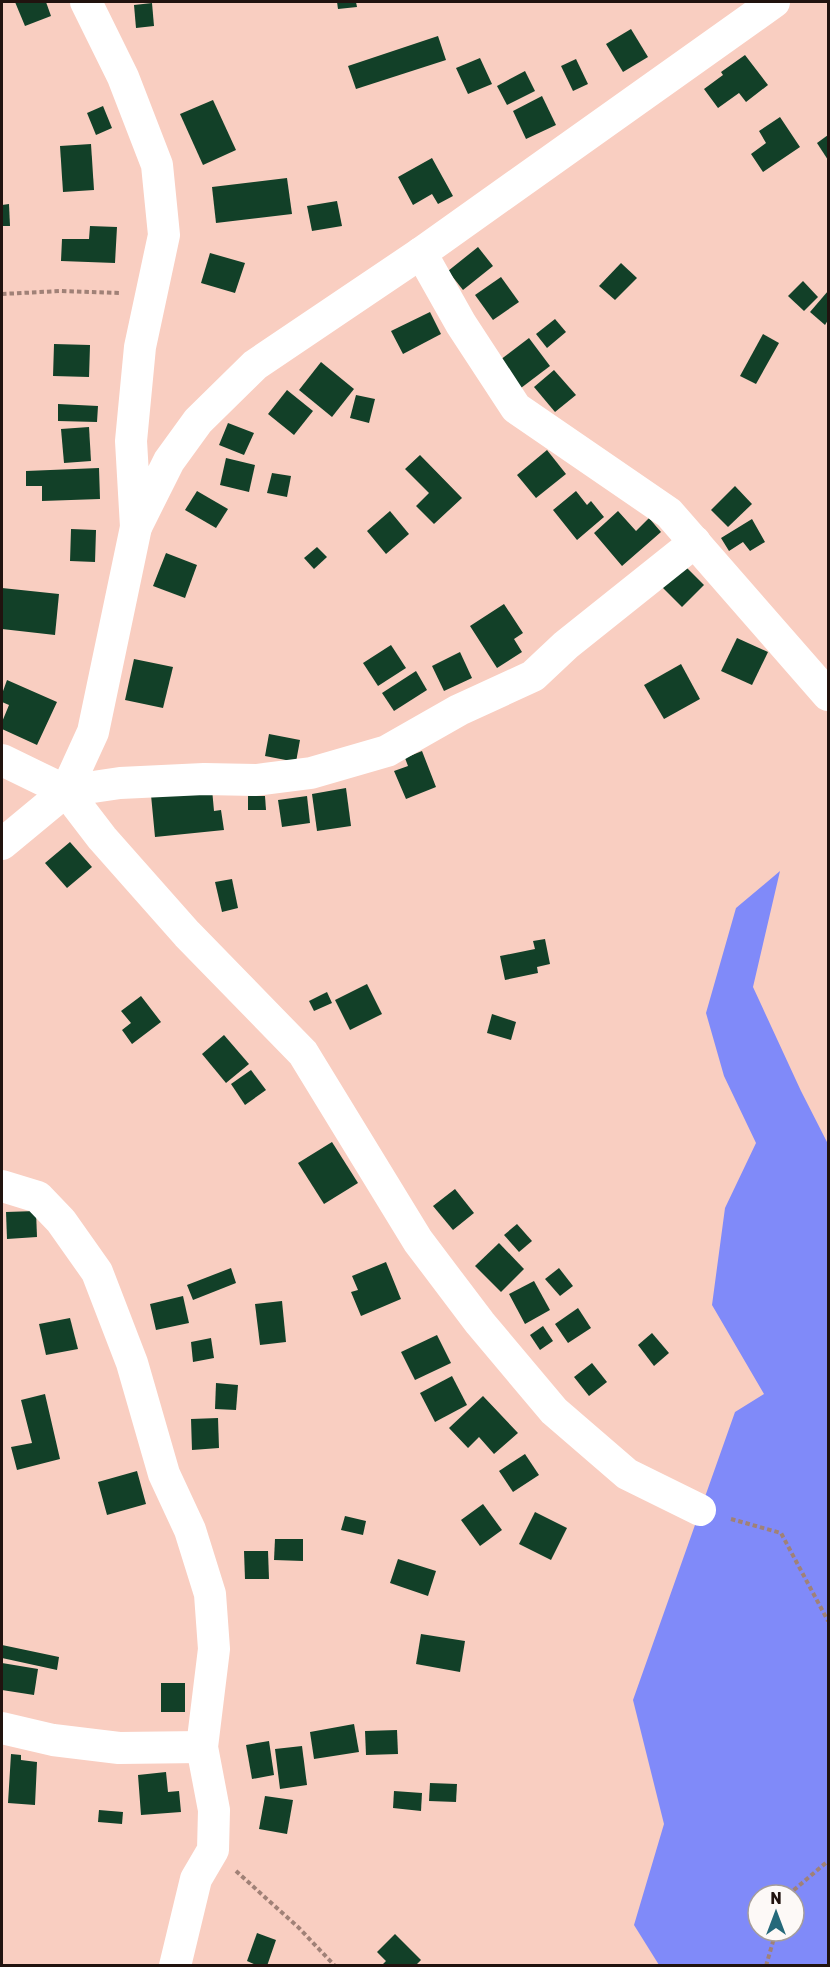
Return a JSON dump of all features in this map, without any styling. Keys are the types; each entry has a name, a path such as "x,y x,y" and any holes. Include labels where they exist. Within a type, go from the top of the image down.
{"street":[{"path":"86,2 123,77 157,165 164,235 140,347 131,441 136,527"},
{"path":"2,844 66,790 93,732 136,527 169,461 198,421 255,365 422,253 774,2"},
{"path":"422,253 461,324 516,408 669,513 828,695"},
{"path":"66,790 120,783 204,779 256,780 311,773 387,751 459,710 533,676 566,645 695,542"},
{"path":"2,760 66,790 102,838 187,934 303,1053 418,1241 480,1323 554,1411 627,1474 700,1510"},
{"path":"2,1186 38,1197 61,1221 97,1272 132,1364 164,1474 190,1530 210,1594 214,1649 202,1747 214,1810 213,1850 196,1879 175,1965"},
{"path":"2,1728 53,1740 119,1748 202,1747"}],"path":[{"path":"2,294 61,291 150,294"},
{"path":"700,1510 781,1533 828,1621"},
{"path":"213,1850 299,1928 335,1965"},
{"path":"802,1883 828,1861"},
{"path":"766,1965 772,1943"}],"water":[{"path":"780,871 753,987 828,1144 828,1965 659,1965 634,1925 664,1824 633,1700 735,1412 764,1394 712,1305 725,1208 756,1143 724,1076 706,1013 736,908"}],"building":[{"path":"15,2 46,2 51,16 25,26"},
{"path":"337,2 356,2 357,7 338,9"},
{"path":"152,3 154,26 136,28 134,5"},
{"path":"631,29 648,57 623,72 606,44"},
{"path":"438,36 446,60 356,89 348,66"},
{"path":"745,55 768,85 746,102 739,93 718,108 704,89 723,75 721,72"},
{"path":"480,58 492,84 468,94 456,68"},
{"path":"576,59 588,84 573,91 561,66"},
{"path":"525,71 535,91 507,105 497,86"},
{"path":"542,96 556,125 526,139 513,111"},
{"path":"213,100 236,150 203,165 180,114"},
{"path":"103,106 112,128 96,135 87,113"},
{"path":"780,117 800,147 763,172 751,154 766,143 759,131"},
{"path":"828,135 828,160 817,143"},
{"path":"91,144 94,190 63,192 60,146"},
{"path":"432,158 453,196 438,204 432,194 413,205 398,177"},
{"path":"287,178 292,214 216,223 212,187"},
{"path":"337,201 342,226 312,231 307,206"},
{"path":"9,204 10,226 2,226 2,205"},
{"path":"90,226 117,227 115,263 61,261 62,239 89,239"},
{"path":"478,247 493,266 463,290 448,271"},
{"path":"210,253 245,263 235,293 201,283"},
{"path":"621,263 637,278 615,300 599,286"},
{"path":"501,277 519,302 493,320 475,295"},
{"path":"803,281 818,297 804,311 788,296"},
{"path":"828,291 828,320 825,325 810,312"},
{"path":"430,312 441,334 403,354 391,331"},
{"path":"555,319 566,332 547,348 536,334"},
{"path":"763,334 779,343 756,384 740,376"},
{"path":"529,338 550,366 517,391 496,363"},
{"path":"54,344 90,345 89,377 53,376"},
{"path":"321,362 354,389 332,417 299,390"},
{"path":"554,370 576,395 555,412 534,387"},
{"path":"287,390 313,411 294,435 268,414"},
{"path":"356,395 375,399 369,423 350,418"},
{"path":"58,404 98,406 97,422 58,421"},
{"path":"228,423 254,433 244,455 219,445"},
{"path":"89,427 91,461 64,463 61,429"},
{"path":"547,450 566,474 536,498 517,475"},
{"path":"420,455 462,498 434,524 416,506 429,493 405,469"},
{"path":"226,458 255,465 249,492 220,485"},
{"path":"99,468 100,499 42,501 42,486 26,486 26,471"},
{"path":"272,473 291,476 287,497 267,493"},
{"path":"735,486 752,504 728,527 711,510"},
{"path":"197,491 228,509 216,528 185,510"},
{"path":"576,491 587,505 591,501 604,517 577,540 553,510"},
{"path":"390,511 409,534 386,554 367,531"},
{"path":"618,511 636,531 649,518 661,532 622,566 594,533"},
{"path":"752,519 765,542 750,551 743,542 729,551 721,538"},
{"path":"71,529 96,530 95,562 70,561"},
{"path":"317,547 327,557 314,569 304,558"},
{"path":"166,553 197,565 185,598 153,586"},
{"path":"681,562 704,585 682,607 659,584"},
{"path":"2,588 59,594 55,635 2,629"},
{"path":"504,604 523,633 514,639 522,652 497,668 470,626"},
{"path":"737,638 768,652 752,685 721,671"},
{"path":"391,645 406,668 378,686 363,663"},
{"path":"460,652 472,678 444,691 432,666"},
{"path":"134,659 173,667 163,708 125,700"},
{"path":"681,664 700,699 664,719 644,685"},
{"path":"416,671 427,690 394,711 382,693"},
{"path":"7,680 57,702 37,745 2,729 2,722 9,705 2,702"},
{"path":"269,734 300,740 296,762 265,756"},
{"path":"422,751 436,787 406,799 394,771 408,766 405,758"},
{"path":"346,788 351,826 317,831 312,794"},
{"path":"212,789 214,811 221,810 224,830 155,837 151,795"},
{"path":"248,796 265,796 266,810 248,810"},
{"path":"307,796 310,823 282,827 278,800"},
{"path":"70,842 92,867 67,888 45,863"},
{"path":"232,879 238,908 222,912 215,882"},
{"path":"545,939 550,964 537,967 538,973 505,980 500,956 535,949 533,941"},
{"path":"367,984 382,1014 350,1030 335,1000"},
{"path":"327,992 332,1003 314,1011 309,1001"},
{"path":"141,996 161,1022 132,1044 122,1030 131,1023 121,1011"},
{"path":"492,1014 516,1022 511,1040 487,1033"},
{"path":"224,1035 249,1064 226,1083 202,1054"},
{"path":"251,1070 266,1090 245,1105 231,1084"},
{"path":"332,1142 358,1183 324,1204 298,1163"},
{"path":"455,1189 474,1213 453,1230 433,1206"},
{"path":"36,1211 37,1237 7,1239 6,1212"},
{"path":"517,1224 532,1241 519,1252 504,1235"},
{"path":"499,1243 524,1269 501,1292 475,1266"},
{"path":"386,1262 401,1299 361,1316 351,1292 358,1290 352,1276"},
{"path":"231,1268 236,1283 193,1300 187,1285"},
{"path":"559,1268 573,1286 560,1296 545,1279"},
{"path":"534,1281 550,1310 525,1324 509,1294"},
{"path":"183,1296 189,1323 156,1330 150,1304"},
{"path":"282,1301 286,1342 260,1345 255,1304"},
{"path":"578,1308 591,1328 568,1343 555,1324"},
{"path":"70,1318 78,1349 46,1355 39,1324"},
{"path":"543,1326 553,1341 540,1350 530,1335"},
{"path":"652,1333 669,1353 654,1366 638,1345"},
{"path":"437,1335 451,1363 415,1380 401,1352"},
{"path":"211,1338 214,1358 193,1362 191,1342"},
{"path":"592,1363 607,1382 589,1396 574,1377"},
{"path":"452,1376 467,1405 435,1422 420,1393"},
{"path":"216,1383 238,1385 236,1410 215,1409"},
{"path":"45,1394 60,1459 17,1470 11,1447 32,1443 21,1400"},
{"path":"483,1396 518,1433 494,1454 479,1437 468,1448 449,1428"},
{"path":"218,1418 219,1448 192,1450 191,1419"},
{"path":"525,1454 539,1475 513,1492 499,1471"},
{"path":"137,1471 146,1504 107,1515 98,1482"},
{"path":"483,1504 502,1530 480,1546 461,1520"},
{"path":"535,1512 567,1528 551,1560 519,1544"},
{"path":"345,1516 366,1521 363,1535 341,1530"},
{"path":"275,1539 303,1539 303,1561 274,1560"},
{"path":"244,1551 268,1551 269,1579 245,1579"},
{"path":"398,1559 436,1571 428,1596 390,1583"},
{"path":"421,1634 465,1641 460,1672 416,1664"},
{"path":"2,1645 59,1657 57,1670 2,1658"},
{"path":"2,1663 38,1669 34,1695 2,1690"},
{"path":"161,1683 185,1683 185,1712 161,1712"},
{"path":"354,1724 359,1752 314,1759 310,1732"},
{"path":"397,1730 398,1754 366,1755 365,1731"},
{"path":"269,1741 274,1775 252,1779 246,1745"},
{"path":"302,1746 307,1785 280,1789 275,1749"},
{"path":"11,1754 21,1755 21,1760 37,1762 35,1805 8,1803"},
{"path":"166,1772 168,1792 179,1791 181,1812 141,1815 138,1775"},
{"path":"430,1783 457,1784 456,1802 429,1801"},
{"path":"394,1791 422,1793 421,1811 393,1808"},
{"path":"265,1796 293,1800 287,1834 259,1829"},
{"path":"99,1810 123,1812 122,1824 98,1822"},
{"path":"257,1933 276,1940 267,1966 258,1966 247,1961"},
{"path":"395,1934 421,1960 415,1966 381,1966 386,1961 377,1952"}]}
